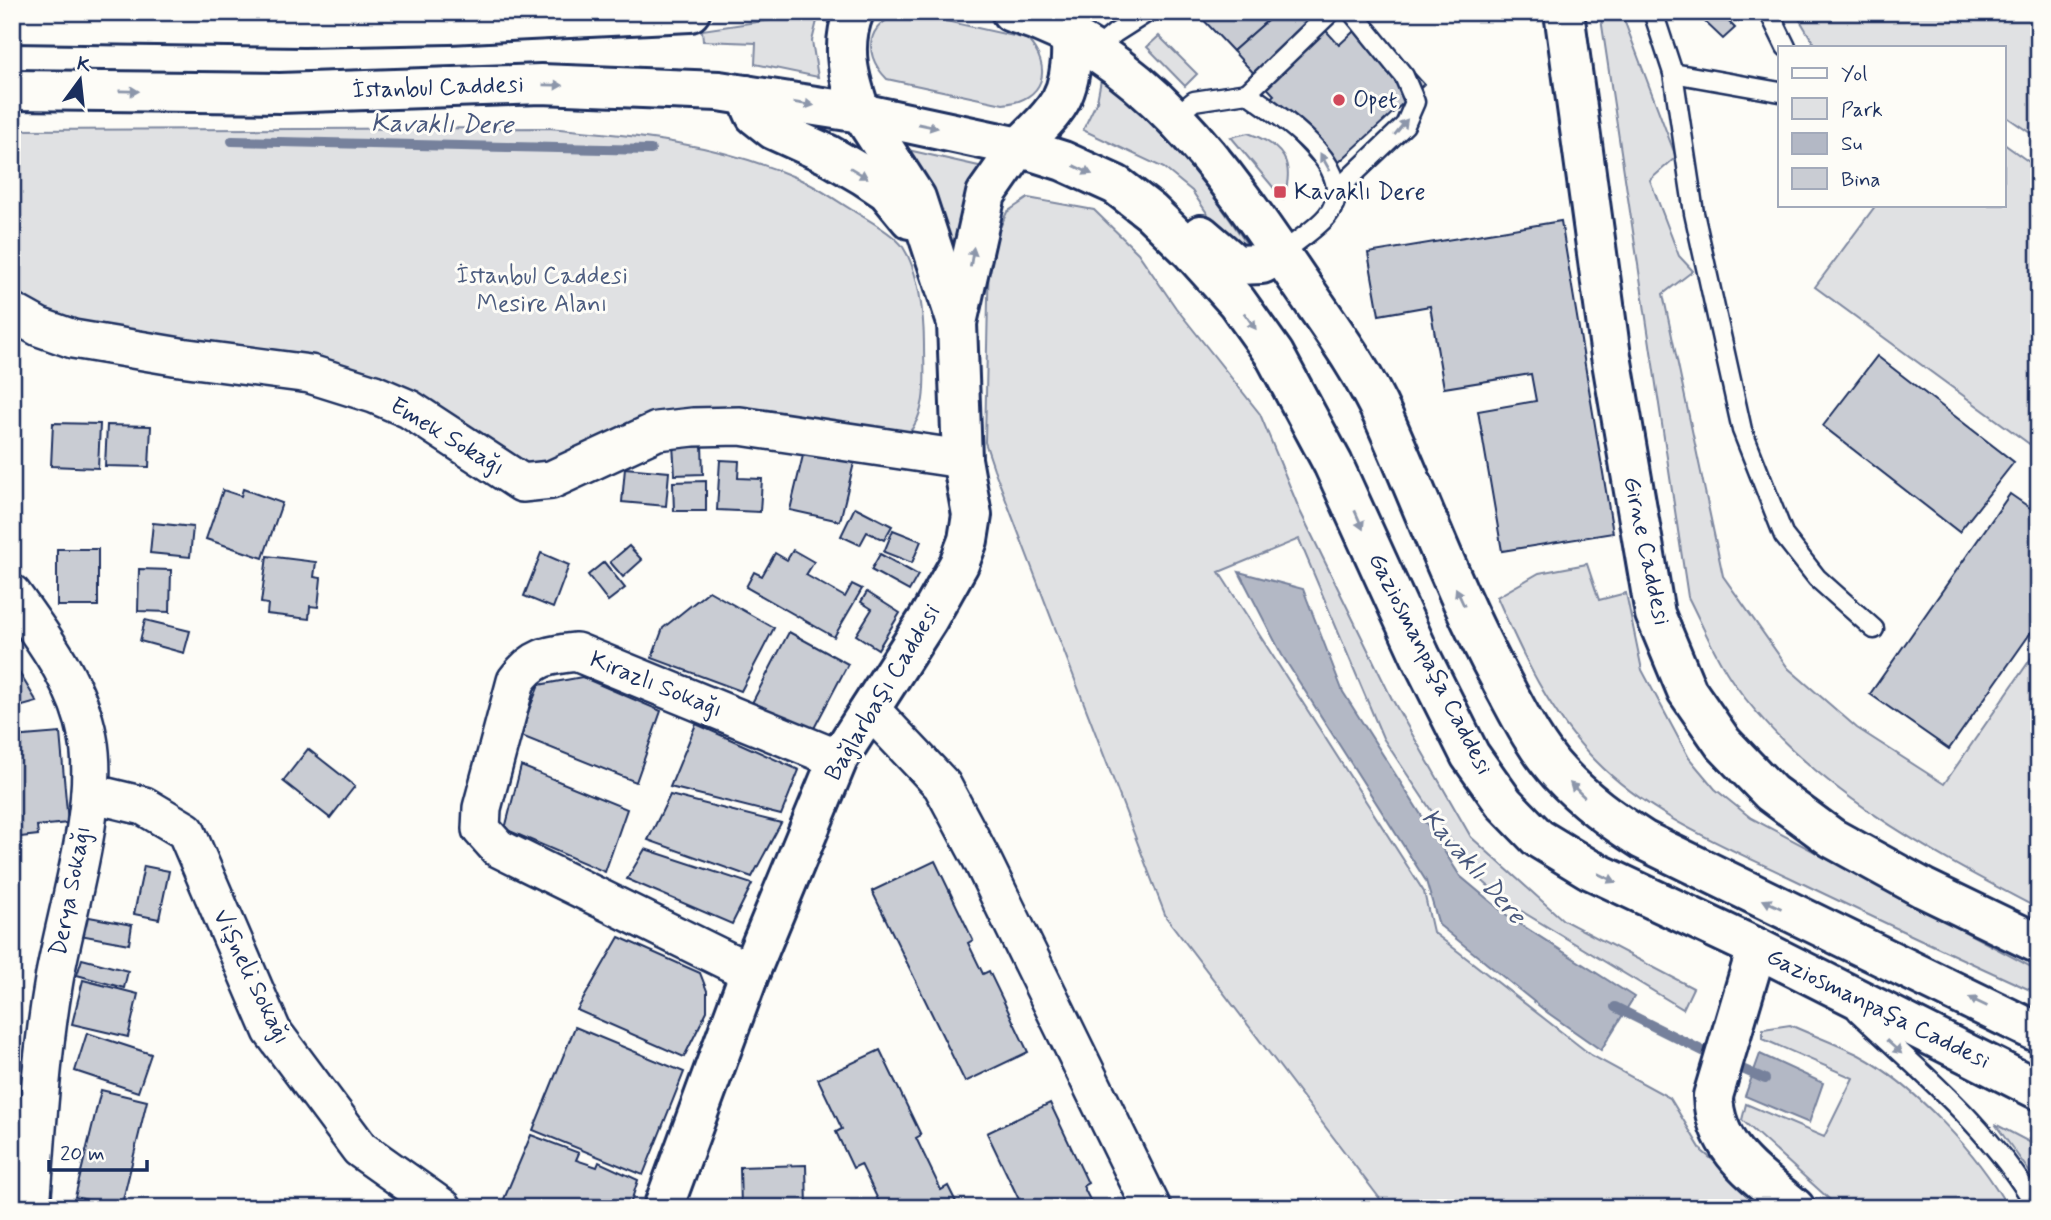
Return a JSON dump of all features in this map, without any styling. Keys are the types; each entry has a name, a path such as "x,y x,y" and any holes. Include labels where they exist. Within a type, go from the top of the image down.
{"main road":[{"path":"12,23 317,27 449,24 690,12"},
{"path":"854,12 846,44 847,65 861,113 916,198 957,323"},
{"name":"Gaziosmanpaşa Caddesi","path":"1011,12 1076,32 1175,116 1280,254 1357,366 1382,415 1492,664 1526,728 1558,772 1595,808 1643,840 2039,1033"},
{"name":"Girne Caddesi","path":"1564,12 1611,356 1652,600 1655,614 1687,691 1723,743 1771,793 1832,838 1923,888 2039,944"},
{"path":"957,323 986,194 1019,147 1056,109 1067,84 1076,32"},
{"name":"İstanbul Caddesi","path":"12,90 280,93 541,84 643,86 746,95 861,113 1019,147"},
{"path":"746,95 755,115 774,130 827,154 887,191 930,244"},
{"name":"Gaziosmanpaşa Caddesi","path":"1019,147 1063,161 1116,185 1151,212 1237,302 1274,354 1328,453 1420,655 1465,743 1504,803 1538,838 1751,965 1826,984 2039,1090"},
{"path":"1151,212 1179,222 1205,237 1237,265 1262,264 1280,254"},
{"name":"Bağlarbaşı Caddesi","path":"663,1208 750,972 838,759 928,619 959,564 968,540 972,515 962,459 957,323"},
{"path":"1751,965 1713,1096 1714,1118 1728,1148 1795,1208"}],"street":[{"name":"Emek Sokağı","path":"12,312 40,327 73,339 180,358 310,374 374,394 409,409 523,483 551,480 657,431 693,427 740,426 962,459"},
{"name":"Derya Sokağı","path":"12,594 73,684 89,740 90,793 54,980 45,1047 31,1208"},
{"name":"Kirazlı Sokağı","path":"750,972 498,848 481,830 482,808 516,681 528,665 543,655 576,652 838,759"},
{"path":"870,709 942,785 981,858 1152,1208"},
{"name":"Vişneli Sokağı","path":"90,793 144,806 186,831 272,1031 360,1149 443,1208"}],"lane":[{"path":"1076,32 1115,33 1148,12"},
{"path":"1175,116 1194,101 1247,93 1331,12"},
{"path":"1280,254 1328,215 1335,192 1405,125 1415,102 1404,76 1353,12"},
{"path":"1653,12 1672,73 1694,213 1742,430 1784,536 1817,578 1874,629"},
{"path":"1769,12 1786,46"},
{"path":"1672,73 1778,92"},
{"path":"1247,93 1315,146 1329,166 1335,192"},
{"path":"1826,984 1937,1085 1982,1130 2037,1208"}],"green space":[{"path":"1600,12 1621,12 1676,157 1650,180 1679,256 1693,271 1663,294 1723,576 1788,668 1857,728 1944,784 2039,647 2039,909 1913,839 1833,785 1796,754 1763,720 1733,682 1709,640 1688,597"},
{"path":"1795,12 2039,12 2039,139 2006,116 2006,46 1815,46"},
{"path":"819,13 812,41 818,77 755,64 756,43 703,41 702,30"},
{"path":"910,13 1027,39 1040,61 1042,72 1036,90 1017,102 1003,104 887,79 873,57 873,37 877,28 885,21"},
{"path":"1159,36 1197,74 1185,86 1147,47"},
{"path":"1101,80 1144,116 1182,156 1248,246 1232,250 1192,191 1164,168 1083,130 1097,101"},
{"name":"İstanbul Caddesi Mesire Alanı","path":"548,128 675,142 737,156 804,181 894,237 903,247 913,269 920,294 923,321 924,393 919,416 907,435 749,409 659,411 553,467 526,467 395,384 72,331 12,296 12,130"},
{"path":"1248,133 1270,143 1283,157 1288,175 1283,199 1231,137"},
{"path":"2006,145 2039,169 2039,451 1815,287 1875,206 2006,206"},
{"path":"908,150 983,167 962,210 956,259 928,185"},
{"path":"1028,198 1094,210 1138,253 1176,308 1260,414 1300,511 1392,699 1471,837 1563,920 1693,988 1683,1009 1508,903 1472,872 1383,738 1299,539 1219,572 1424,892 1433,932 1591,1055 1670,1098 1702,1151 1747,1189 1760,1208 1387,1208 1166,917 985,442 989,252 1007,212"},
{"path":"1587,564 1599,600 1626,593 1642,670 1689,758 1715,789 1751,818 2039,971 2039,994 1686,827 1638,797 1595,760 1551,703 1527,662 1497,597 1539,573"},
{"path":"1790,1025 1859,1055 1901,1084 1943,1122 1962,1144 1980,1165 2008,1208 1839,1208 1742,1120 1746,1104 1824,1137 1853,1078 1763,1039 1763,1029"},
{"path":"1995,1124 2039,1147 2039,1185"}],"water":[{"path":"1239,572 1303,589 1343,692 1460,876 1509,917 1634,997 1601,1050 1548,1013 1439,925 1426,881 1282,655"},
{"path":"1760,1054 1823,1083 1809,1123 1745,1096"}],"building":[{"path":"1196,12 1277,12 1233,51"},
{"path":"1277,12 1309,12 1339,45 1366,20 1424,84 1325,175 1261,106 1274,95 1233,51"},
{"path":"1710,12 1719,12 1735,28 1723,39 1703,20"},
{"path":"1561,221 1613,533 1502,551 1478,411 1536,401 1531,374 1444,388 1430,306 1379,315 1368,253"},
{"path":"1877,356 2014,462 1959,532 1823,426"},
{"path":"53,423 100,424 98,468 51,466"},
{"path":"107,425 151,426 149,467 105,466"},
{"path":"702,444 703,474 675,475 673,445"},
{"path":"804,451 854,463 840,521 790,510"},
{"path":"720,460 739,461 738,478 762,479 760,512 717,510"},
{"path":"625,468 669,472 666,506 622,502"},
{"path":"706,481 706,511 674,511 673,482"},
{"path":"243,489 282,503 263,558 206,539 223,490 241,496"},
{"path":"2010,494 2039,514 2039,621 1949,749 1870,694"},
{"path":"855,507 892,526 884,540 867,532 860,545 841,536"},
{"path":"153,523 193,527 190,557 150,553"},
{"path":"893,530 921,541 912,563 884,552"},
{"path":"629,546 642,560 623,577 610,562"},
{"path":"57,549 98,549 98,606 57,606"},
{"path":"793,550 814,562 806,575 845,597 852,584 862,589 834,637 746,587 754,572 762,576 775,553 787,560"},
{"path":"541,553 569,565 553,608 524,596"},
{"path":"880,554 918,575 909,591 871,570"},
{"path":"267,556 316,562 314,577 321,578 318,607 310,606 309,619 267,614 268,604 261,603"},
{"path":"604,562 625,588 608,601 588,575"},
{"path":"139,569 171,570 170,612 138,611"},
{"path":"709,591 774,628 741,691 652,658 663,628"},
{"path":"867,592 900,613 878,649 856,635 872,609 861,602"},
{"path":"145,620 190,631 184,653 140,641"},
{"path":"789,632 848,664 811,734 752,703"},
{"path":"12,661 37,702 12,709"},
{"path":"582,677 661,711 636,782 519,735 539,685"},
{"path":"696,724 799,770 781,815 670,787"},
{"path":"60,733 68,823 37,826 38,835 12,838 12,737"},
{"path":"308,749 355,786 330,818 283,781"},
{"path":"521,766 627,809 605,872 505,829"},
{"path":"670,795 781,823 752,877 648,840"},
{"path":"645,849 752,884 732,924 627,879"},
{"path":"935,861 973,940 968,943 983,974 989,971 1028,1052 965,1082 872,891"},
{"path":"144,866 169,871 159,919 134,914"},
{"path":"84,916 132,925 129,944 80,935"},
{"path":"619,937 700,973 707,991 707,1011 684,1057 577,1010"},
{"path":"82,959 128,971 124,988 77,975"},
{"path":"83,980 138,994 128,1037 72,1024"},
{"path":"575,1027 684,1072 643,1175 533,1130"},
{"path":"87,1033 151,1054 138,1092 75,1071"},
{"path":"880,1050 921,1135 916,1138 941,1190 948,1186 959,1208 882,1208 861,1164 853,1168 836,1132 842,1129 818,1079"},
{"path":"101,1090 147,1101 121,1208 75,1197"},
{"path":"1050,1103 1088,1183 1083,1186 1094,1208 1023,1208 987,1133"},
{"path":"531,1135 579,1153 576,1160 597,1167 599,1162 638,1180 629,1208 516,1208 504,1199"},
{"path":"806,1165 807,1208 741,1208 740,1167"}],"waterway":[{"name":"Kavaklı Dere","path":"232,141 651,150"},
{"name":"Kavaklı Dere","path":"1615,1007 1717,1058"},
{"name":"Kavaklı Dere","path":"1731,1064 1765,1079"}],"place":[{"name":"Opet","path":"1339,100"},
{"name":"Kavaklı Dere","path":"1280,192"}]}
